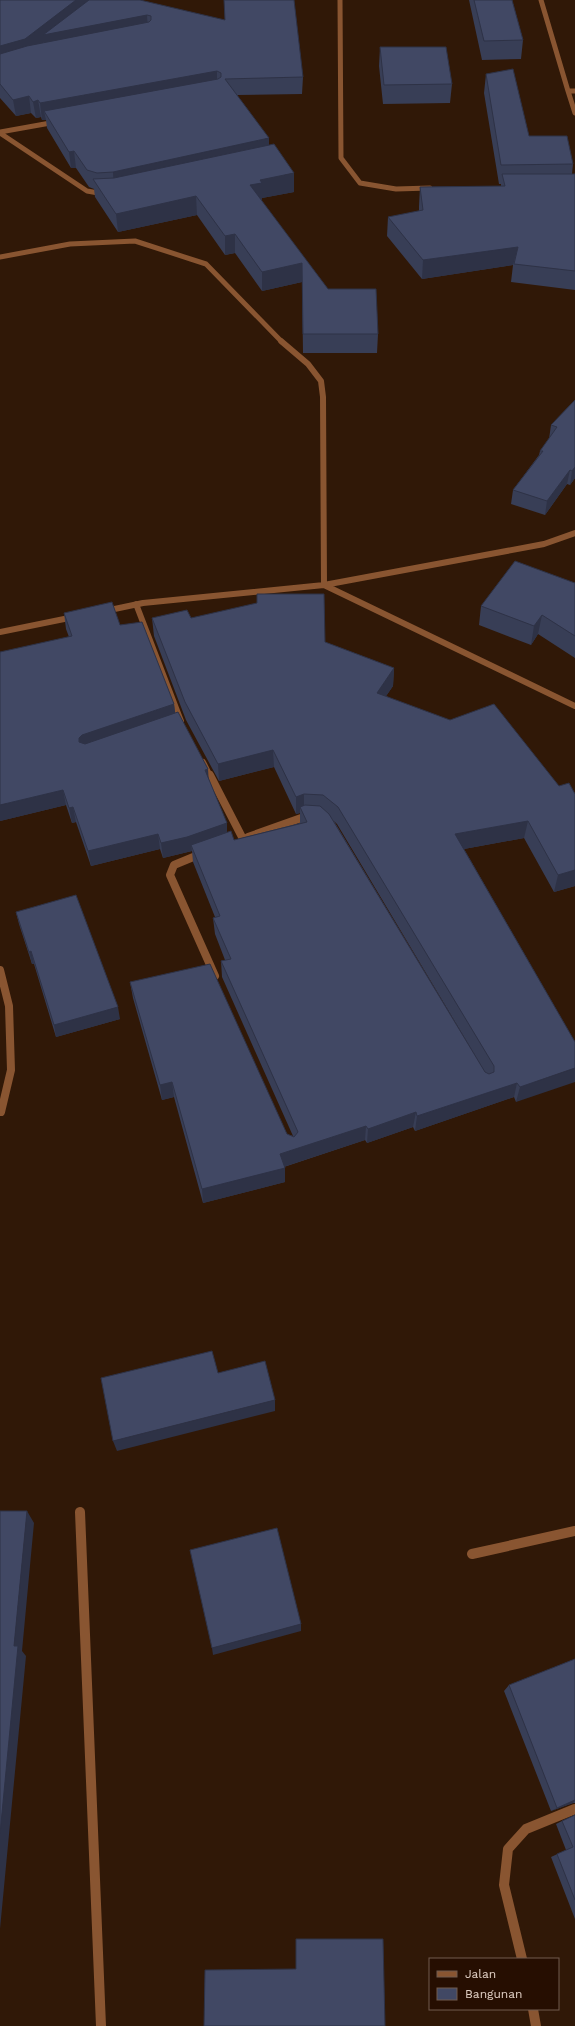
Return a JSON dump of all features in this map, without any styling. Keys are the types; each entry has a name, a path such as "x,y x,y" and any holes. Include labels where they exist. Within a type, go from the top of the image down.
{"street":[{"path":"340,0 342,158 360,183 396,189 435,188"},
{"path":"541,0 575,113"},
{"path":"568,92 575,91"},
{"path":"0,133 62,121"},
{"path":"0,133 87,192 98,194 109,193"},
{"path":"0,258 70,244 135,241 206,264 282,342 308,364 321,381 323,397 324,584"},
{"path":"98,612 136,604 324,584 544,544 575,533"},
{"path":"324,584 575,706"},
{"path":"136,604 180,725"},
{"path":"0,632 83,615"},
{"path":"200,756 240,840 304,817 322,818"},
{"path":"208,851 186,858 174,865 170,875 218,982"},
{"path":"0,970 9,1006 11,1070 1,1112"},
{"path":"80,1512 102,2026"},
{"path":"472,1554 575,1531"},
{"path":"522,1958 504,1885 508,1849 526,1829 575,1809"},
{"path":"533,2010 536,2026"}],"building":[{"path":"0,0 76,0 25,39 0,46"},
{"path":"89,0 140,0 225,20 224,0 294,0 303,77 225,79 269,138 113,172 97,173 87,170 74,151 69,152 44,111 218,79 221,77 221,73 217,71 40,103 38,100 33,102 29,96 13,100 0,84 0,54 27,46 149,22 151,20 151,16 147,15 43,35"},
{"path":"474,0 512,0 523,40 484,41"},
{"path":"380,47 446,47 452,84 384,85"},
{"path":"513,69 529,136 567,136 573,164 501,165 486,74"},
{"path":"274,144 294,173 260,180 262,183 250,185 328,289 376,289 378,334 303,334 302,263 262,272 235,234 225,236 196,196 116,214 93,179 114,178"},
{"path":"502,174 575,174 575,271 514,264 518,247 423,260 388,217 423,210 420,187 505,186"},
{"path":"575,400 575,467 572,471 570,470 547,501 513,490 543,451 540,451 557,427 551,425"},
{"path":"515,561 575,583 575,636 542,615 534,626 481,606"},
{"path":"257,594 324,594 325,642 394,668 377,693 450,720 494,704 559,786 569,783 575,794 575,870 558,875 528,821 455,834 575,1042 575,1068 520,1087 517,1083 417,1116 416,1112 368,1129 366,1126 280,1154 285,1168 202,1189 172,1082 160,1085 130,982 210,964 287,1134 294,1137 298,1132 221,961 231,959 213,918 220,916 191,845 231,831 234,840 307,822 300,807 305,805 320,806 329,814 485,1072 489,1074 494,1072 494,1066 338,807 323,795 304,794 296,797 273,750 218,764 185,702 152,618 187,610 191,618 257,603"},
{"path":"112,602 120,625 142,622 174,704 82,735 79,738 79,742 85,744 178,712 208,769 205,770 227,823 187,837 161,843 158,834 88,851 73,807 69,808 63,790 0,805 0,652 72,636 64,613"},
{"path":"76,895 118,1007 54,1025 31,951 29,952 16,912"},
{"path":"212,1351 218,1373 265,1361 275,1400 113,1441 101,1378"},
{"path":"0,1511 27,1511 14,1646 18,1646 0,1834"},
{"path":"277,1528 301,1624 212,1648 190,1550"},
{"path":"575,1659 575,1800 557,1808 509,1685"},
{"path":"575,1815 575,1900 557,1854 573,1847 562,1821"},
{"path":"296,1939 383,1939 385,2026 204,2026 205,1970 296,1969"}]}
